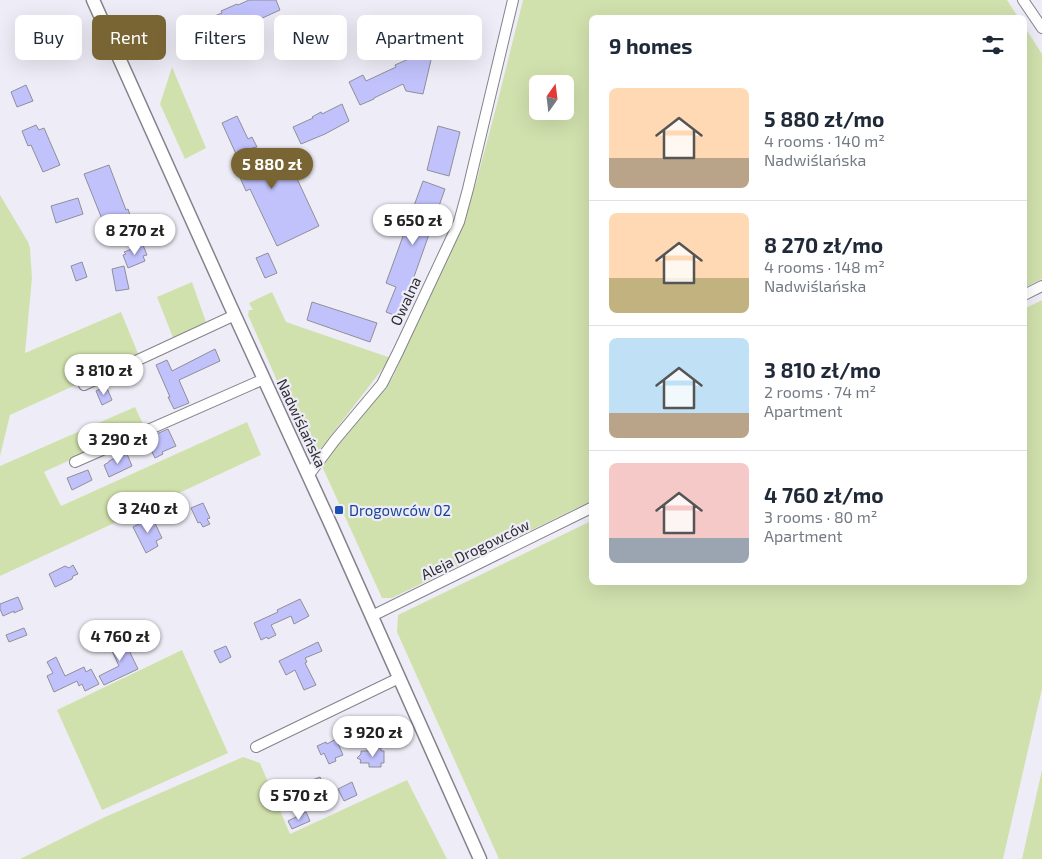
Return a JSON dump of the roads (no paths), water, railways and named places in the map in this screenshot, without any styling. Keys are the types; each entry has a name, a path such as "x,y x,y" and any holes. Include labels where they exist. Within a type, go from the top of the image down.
{"main road":[{"name":"Nadwiślańska","path":"94,0 480,859"}],"street":[{"name":"Owalna","path":"308,476 335,440 382,384 459,222 513,0"},
{"path":"1023,0 1042,28"},
{"path":"1027,294 1042,286"},
{"path":"84,385 235,315"},
{"path":"75,462 264,379"},
{"name":"Aleja Drogowców","path":"372,616 589,509"},
{"path":"256,747 399,678"}],"place":[{"name":"Drogowców 02","path":"339,510"}]}
